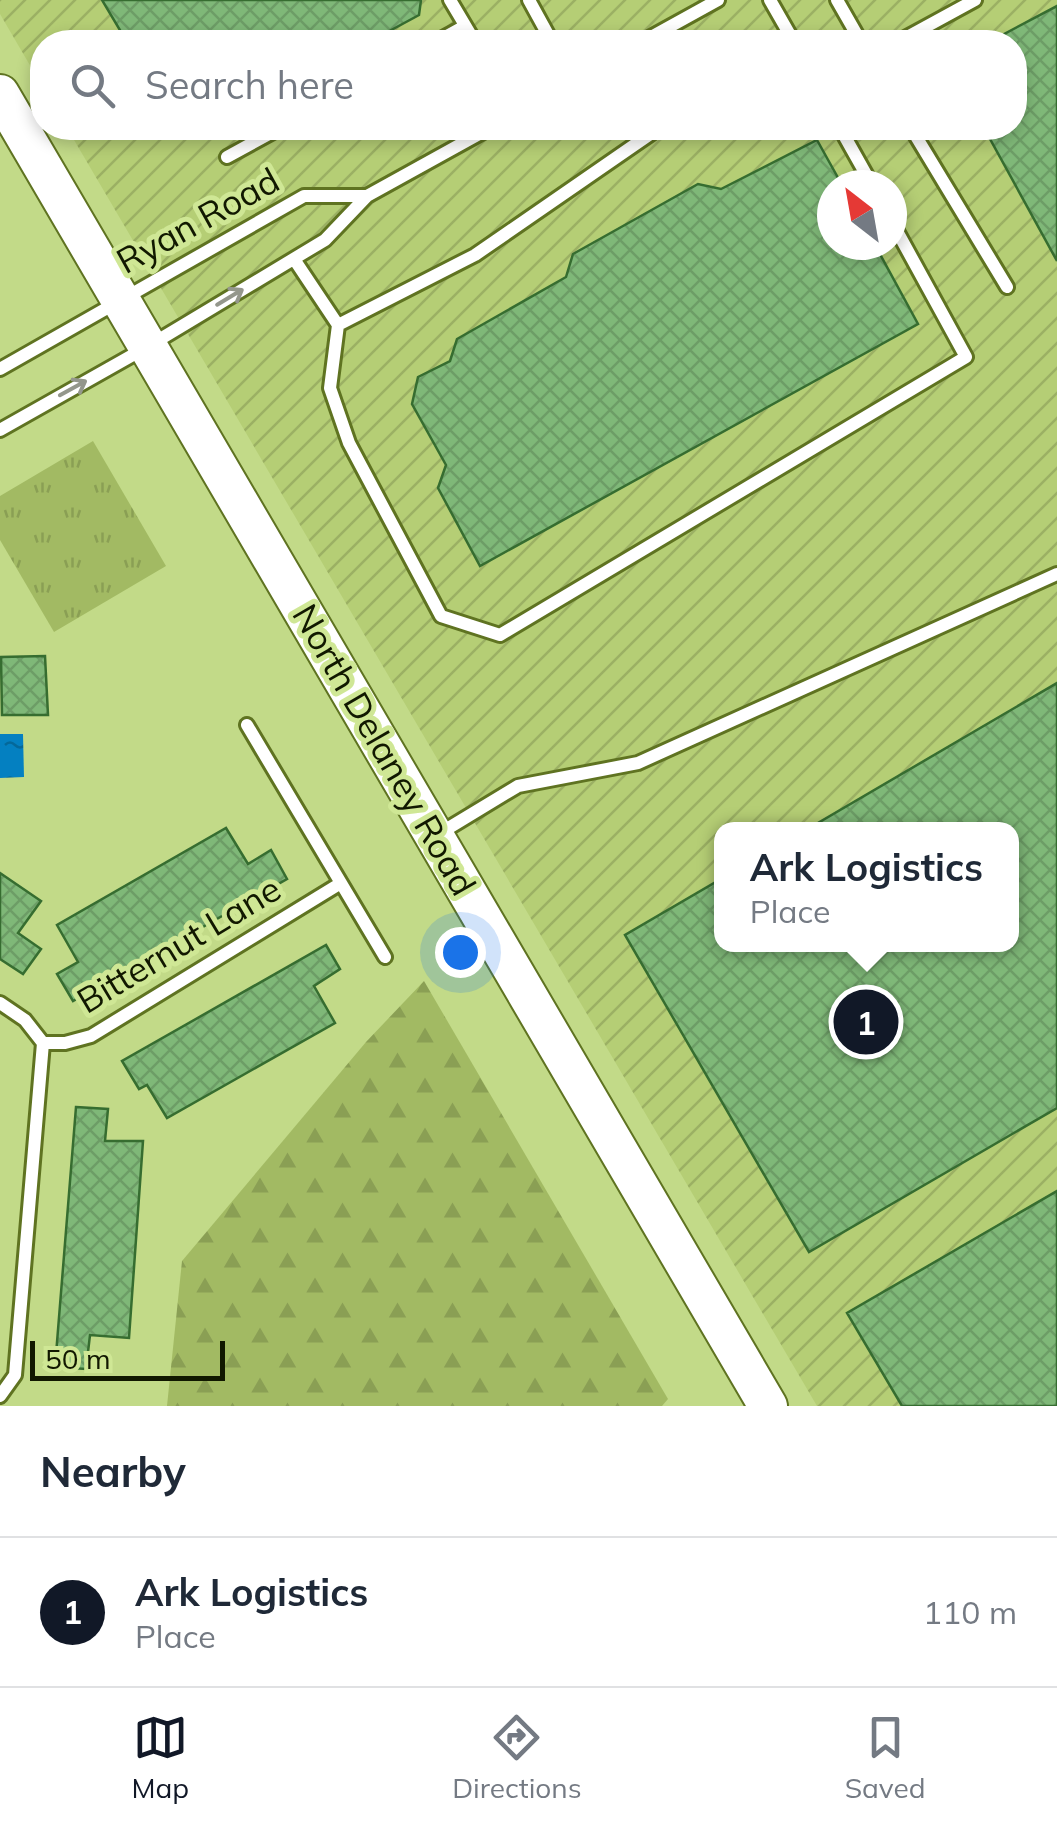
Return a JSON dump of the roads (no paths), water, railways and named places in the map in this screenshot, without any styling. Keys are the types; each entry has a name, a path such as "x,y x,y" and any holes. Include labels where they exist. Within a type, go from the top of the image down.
{"street":[{"name":"North Delaney Road","path":"0,94 768,1406"}],"lane":[{"path":"450,0 467,30"},
{"path":"529,0 545,30"},
{"path":"664,30 718,0"},
{"path":"770,0 787,30"},
{"path":"837,0 854,30"},
{"path":"920,30 975,0"},
{"path":"458,30 465,26"},
{"path":"226,157 258,140"},
{"name":"Ryan Road","path":"0,430 325,240 366,196 468,140"},
{"path":"338,324 475,256 642,140"},
{"path":"847,140 864,170"},
{"path":"919,140 1006,287"},
{"name":"Ryan Road","path":"0,369 304,196 366,196"},
{"path":"294,258 338,324 330,388 349,444 442,616 500,636 966,358 907,250"},
{"path":"435,836 518,786 638,763 1057,574"},
{"path":"247,725 385,957"},
{"name":"Bitternut Lane","path":"44,1043 66,1044 92,1036 341,883"},
{"path":"0,1003 25,1020 44,1043 15,1375 0,1396"}],"water":[{"path":"0,734 23,734 24,777 0,778"}],"place":[{"name":"Ark Logistics","path":"866,1022"}]}
